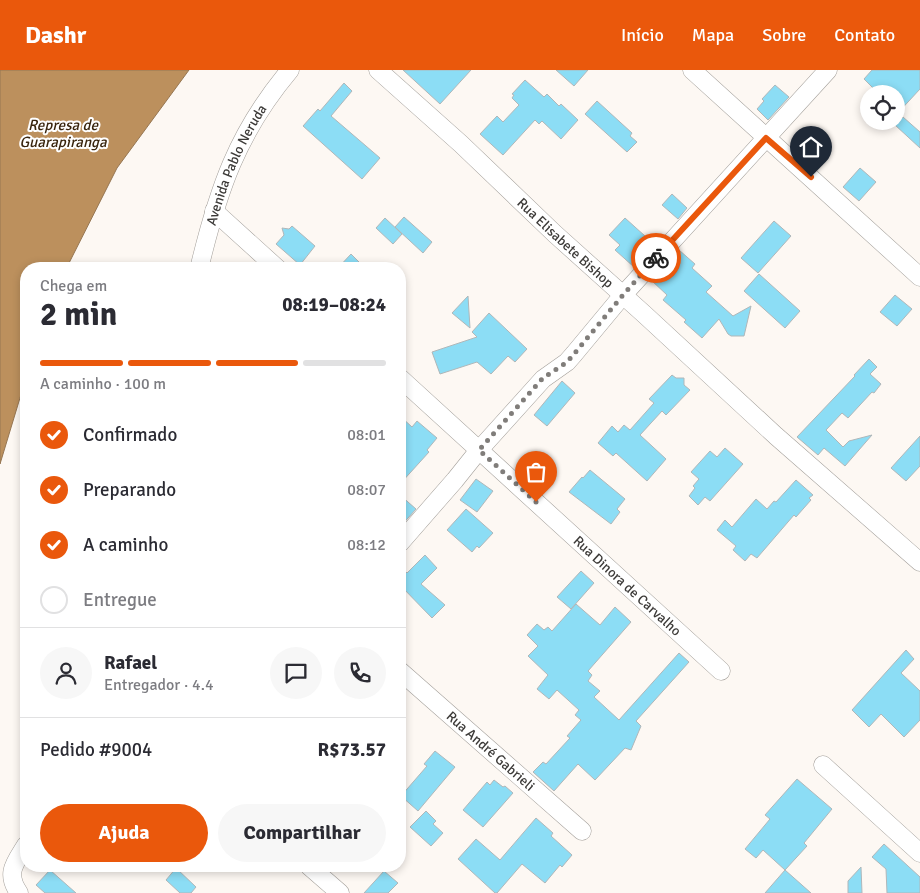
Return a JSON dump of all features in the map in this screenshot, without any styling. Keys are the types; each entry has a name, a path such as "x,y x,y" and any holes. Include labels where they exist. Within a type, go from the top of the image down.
{"street":[{"name":"Avenida Pablo Neruda","path":"201,262 214,211 238,147 253,119 273,90 290,70"},
{"name":"Rua Elisabete Bishop","path":"378,70 461,144 555,234 754,416 920,562"},
{"path":"692,70 920,276"},
{"path":"406,536 543,378 567,362 623,295 828,70"},
{"path":"214,211 270,262"},
{"name":"Rua Dinora de Carvalho","path":"406,383 721,670"},
{"name":"Rua André Gabrieli","path":"406,676 582,831"},
{"path":"823,765 920,853"},
{"path":"19,893 12,882 12,874 14,864 20,854"},
{"path":"316,872 340,893"}],"water":[{"name":"Represa de Guarapiranga","path":"0,70 189,70 117,168 70,262 20,262 20,398 0,464"}],"building":[{"path":"403,70 471,70 440,104"},
{"path":"556,70 588,70 574,86"},
{"path":"872,70 920,70 920,89 905,105 905,85 870,85 864,79"},
{"path":"525,80 544,97 547,94 559,106 561,104 578,120 561,139 542,121 539,124 535,120 503,155 480,134 497,116 503,122 519,105 512,98 514,95 512,94"},
{"path":"344,83 352,91 331,116 380,158 362,179 303,126 318,109 320,111"},
{"path":"775,85 789,97 768,120 757,109 764,101 762,99"},
{"path":"597,101 632,133 630,136 637,142 627,152 585,114"},
{"path":"905,119 920,132 920,148 900,130 905,130"},
{"path":"860,168 876,182 859,201 843,187"},
{"path":"672,194 687,208 678,219 662,205"},
{"path":"404,217 432,242 423,253 395,227"},
{"path":"385,218 402,234 393,244 376,228"},
{"path":"625,218 655,245 634,267 615,250 620,245 609,235"},
{"path":"774,221 791,236 758,273 741,258"},
{"path":"292,226 315,246 302,262 297,262 276,244 284,235 282,228 289,229"},
{"path":"679,250 695,264 692,268 712,286 706,292 733,316 751,306 744,336 731,336 728,334 719,319 702,338 684,322 686,320 663,300 667,295 651,280"},
{"path":"351,254 359,262 344,262"},
{"path":"759,274 800,311 785,328 744,291"},
{"path":"895,295 912,309 897,326 880,312"},
{"path":"468,296 470,328 452,313"},
{"path":"489,313 527,349 515,362 508,356 491,374 477,362 440,374 432,352 477,337 472,332"},
{"path":"869,359 877,367 870,374 881,384 848,418 842,413 826,430 843,447 849,441 872,435 845,466 824,448 818,455 797,437"},
{"path":"672,375 676,378 684,378 684,385 690,390 666,415 662,411 640,435 666,459 647,481 616,453 613,456 598,443 612,426 618,432 624,425 630,430 654,403 649,399"},
{"path":"562,381 575,393 547,426 534,415"},
{"path":"417,421 437,438 427,450 429,452 406,477 406,422 412,427"},
{"path":"920,436 920,466 906,481 891,468"},
{"path":"725,448 743,464 710,501 705,497 698,505 689,496 695,488 693,486 699,479 691,472 710,451 717,457"},
{"path":"590,470 625,499 617,509 620,512 611,524 569,492"},
{"path":"476,479 493,491 477,512 460,500"},
{"path":"796,480 813,495 809,498 811,500 796,517 794,515 757,558 751,554 745,561 733,550 736,546 717,530 725,520 732,527 756,499 767,509"},
{"path":"406,500 416,509 406,520"},
{"path":"466,509 493,533 479,548 477,546 472,552 447,530"},
{"path":"425,555 437,568 421,584 445,605 432,618 406,591 407,573"},
{"path":"581,571 594,583 571,609 557,597"},
{"path":"576,604 600,625 615,607 631,622 588,671 592,675 588,681 600,691 594,697 619,720 679,653 689,662 636,721 641,726 631,750 625,748 595,780 578,764 554,791 533,772 543,762 546,764 570,738 567,736 581,720 575,715 579,710 557,690 549,699 537,689 548,675 528,656 538,646 527,635 537,624 544,630 548,627 552,631"},
{"path":"906,650 914,659 901,673 920,691 920,720 904,737 881,714 869,727 852,710"},
{"path":"435,751 455,767 418,811 406,800 406,790 427,766 424,764"},
{"path":"797,779 832,809 804,843 807,846 785,870 763,850 756,858 745,849 770,819 765,815"},
{"path":"494,780 513,793 483,827 463,810 487,782 490,785"},
{"path":"426,811 436,821 433,824 443,833 431,846 410,827"},
{"path":"536,818 553,833 551,836 572,855 562,867 560,865 545,883 522,864 495,893 458,859 476,839 500,860"},
{"path":"884,844 920,877 920,893 887,893 886,869 872,857"},
{"path":"861,867 862,893 848,893 848,881"},
{"path":"785,870 811,893 765,893"},
{"path":"48,872 52,872 76,893 45,893 36,885"},
{"path":"173,872 180,872 196,887 191,893 180,893 166,880"},
{"path":"383,872 398,883 388,893 364,893"}],"way so far":[{"path":"536,502 479,450 543,378 567,362 656,258"}],"route":[{"path":"656,258 766,138 811,177"}]}
